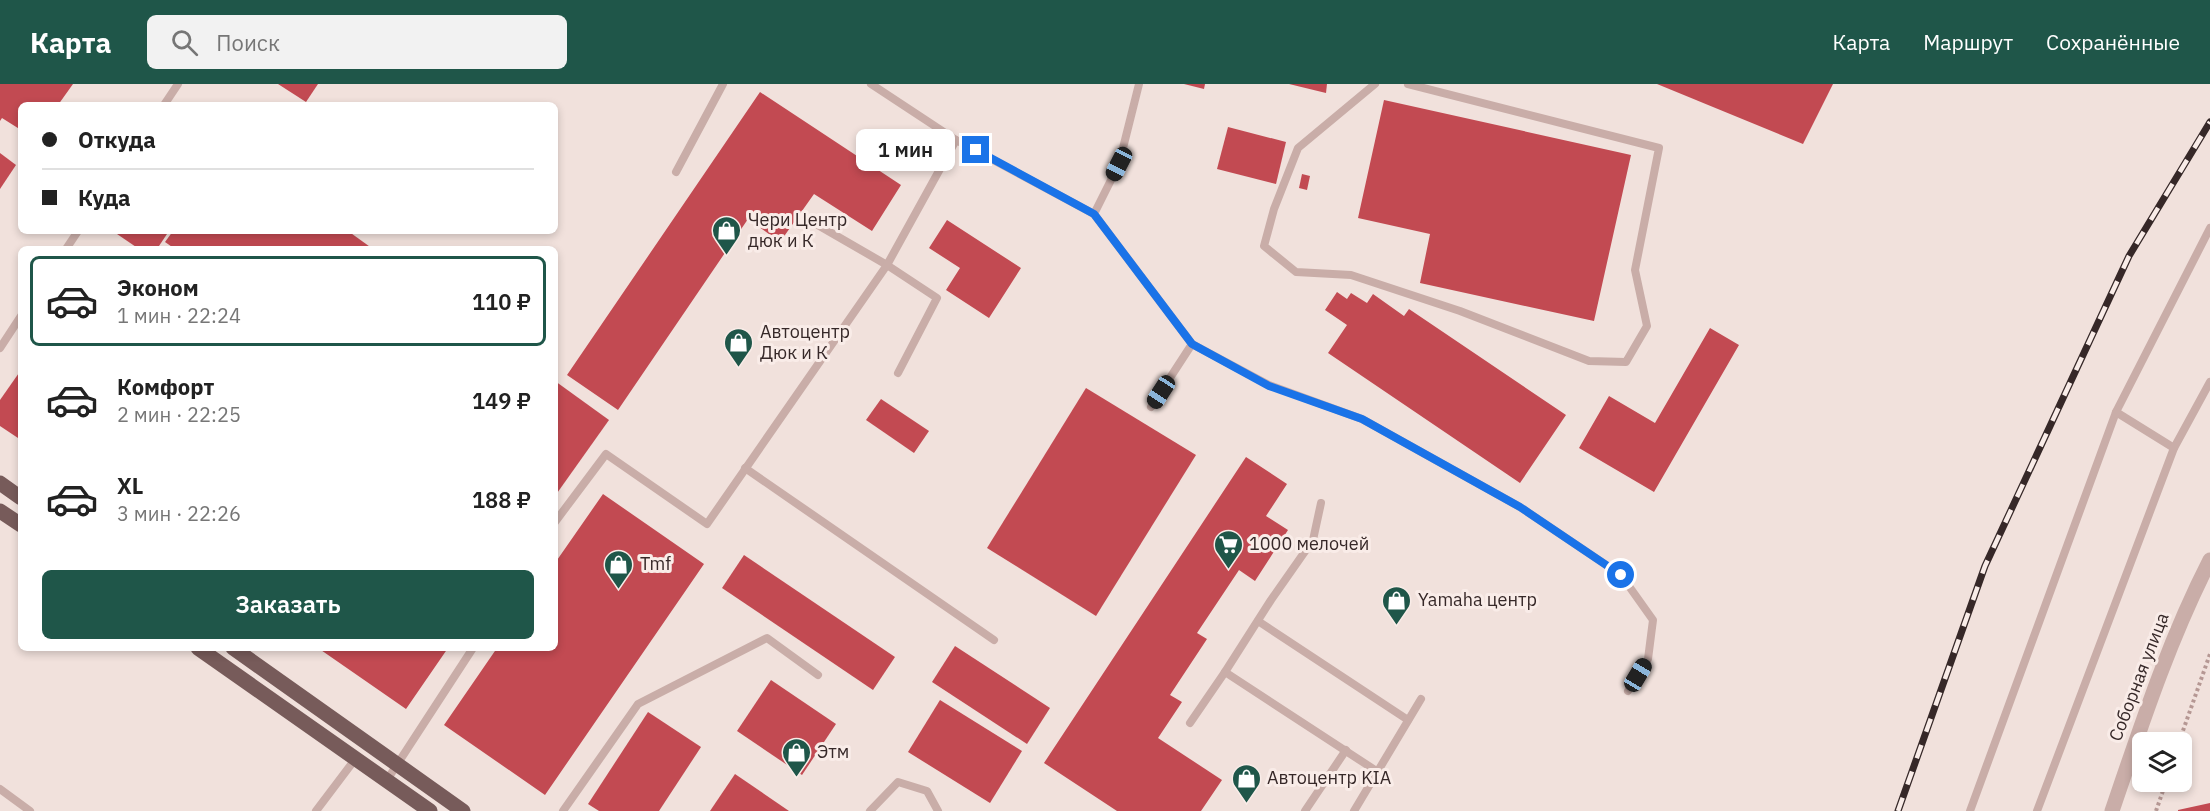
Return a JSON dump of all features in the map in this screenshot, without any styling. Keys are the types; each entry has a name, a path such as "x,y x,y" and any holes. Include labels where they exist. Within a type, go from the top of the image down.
{"main road":[{"path":"0,483 18,496"},
{"path":"0,511 18,523"},
{"path":"202,651 430,811"},
{"path":"236,651 464,811"}],"street":[{"name":"Соборная улица","path":"2112,811 2158,677 2190,599 2210,560"}],"lane":[{"path":"166,102 178,84"},
{"path":"676,172 723,84"},
{"path":"871,84 956,140 1094,214 1192,344 1269,386 1362,419 1520,507 1621,575 1653,620 1648,659 1628,692"},
{"path":"1094,214 1119,164 1139,84"},
{"path":"1375,84 1298,148 1274,209 1264,246 1296,272 1350,275 1460,311 1589,361 1626,362 1647,326 1635,270 1659,148 1408,84"},
{"path":"558,518 606,454 707,524 887,265 956,140"},
{"path":"816,224 887,265 937,298 897,373"},
{"path":"1970,811 2116,412 2210,228"},
{"path":"0,348 18,321"},
{"path":"1151,407 1192,344"},
{"path":"2037,811 2174,448 2210,382"},
{"path":"2116,412 2174,448"},
{"path":"746,468 994,640"},
{"path":"1190,723 1313,540 1321,503"},
{"path":"1258,621 1408,720"},
{"path":"563,811 638,704 767,638 818,675"},
{"path":"387,780 471,651"},
{"path":"1225,672 1378,772"},
{"path":"1354,811 1421,699"},
{"path":"1305,811 1346,750"},
{"path":"316,811 356,758"},
{"path":"870,811 898,782 927,791 938,811"},
{"path":"0,789 30,811"}],"path":[{"path":"2183,732 2210,654"},
{"path":"2156,811 2163,792"}],"building":[{"path":"0,84 73,84 60,102 18,102 18,128 2,118 0,121"},
{"path":"278,84 318,84 306,102"},
{"path":"1184,84 1205,84 1204,89"},
{"path":"1289,84 1327,84 1326,93"},
{"path":"1657,84 1833,84 1803,144"},
{"path":"760,92 901,185 872,231 814,194 780,242 748,219 618,410 567,375"},
{"path":"1384,100 1631,155 1594,321 1420,283 1430,234 1358,218"},
{"path":"1228,127 1286,142 1276,184 1217,169"},
{"path":"0,153 16,165 0,189"},
{"path":"1302,174 1310,176 1307,190 1299,188"},
{"path":"947,220 1021,268 989,318 946,290 960,268 929,248"},
{"path":"117,234 167,234 159,246 135,246"},
{"path":"171,234 352,234 369,246 171,246 165,242"},
{"path":"1337,292 1347,299 1351,293 1367,303 1373,294 1404,316 1409,309 1566,415 1520,483 1328,353 1347,325 1325,310"},
{"path":"1710,328 1739,345 1654,492 1579,448 1609,396 1655,423"},
{"path":"18,374 18,438 0,426 0,400"},
{"path":"558,383 609,420 558,492"},
{"path":"1086,388 1196,455 1096,616 987,548"},
{"path":"881,399 929,431 914,453 866,420"},
{"path":"1246,457 1287,484 1266,516 1288,530 1255,581 1239,570 1197,633 1207,639 1170,695 1182,702 1158,738 1222,780 1201,811 1117,811 1044,763"},
{"path":"603,494 704,564 545,795 444,725 495,651 558,651 558,559"},
{"path":"744,555 895,657 873,690 722,588"},
{"path":"955,646 1050,708 1027,744 932,682"},
{"path":"322,651 446,651 406,709"},
{"path":"771,680 836,724 802,775 737,731"},
{"path":"940,700 1022,751 990,803 908,752"},
{"path":"648,712 701,747 659,811 599,811 588,804"},
{"path":"735,774 789,811 710,811"},
{"path":"2210,803 2210,811 2178,811 2178,810"}],"railway":[{"path":"1898,811 1985,566 2129,256 2210,122"}],"place":[{"name":"Чери Центр дюк и К","path":"727,256"},
{"name":"Автоцентр Дюк и К","path":"739,368"},
{"name":"1000 мелочей","path":"1228,570"},
{"name":"Tmf","path":"619,590"},
{"name":"Yamaha центр","path":"1397,626"},
{"name":"Этм","path":"796,778"},
{"name":"Автоцентр KIA","path":"1246,804"}],"route":[{"path":"976,150 1094,214 1192,344 1269,386 1362,419 1520,507 1621,575"}]}
